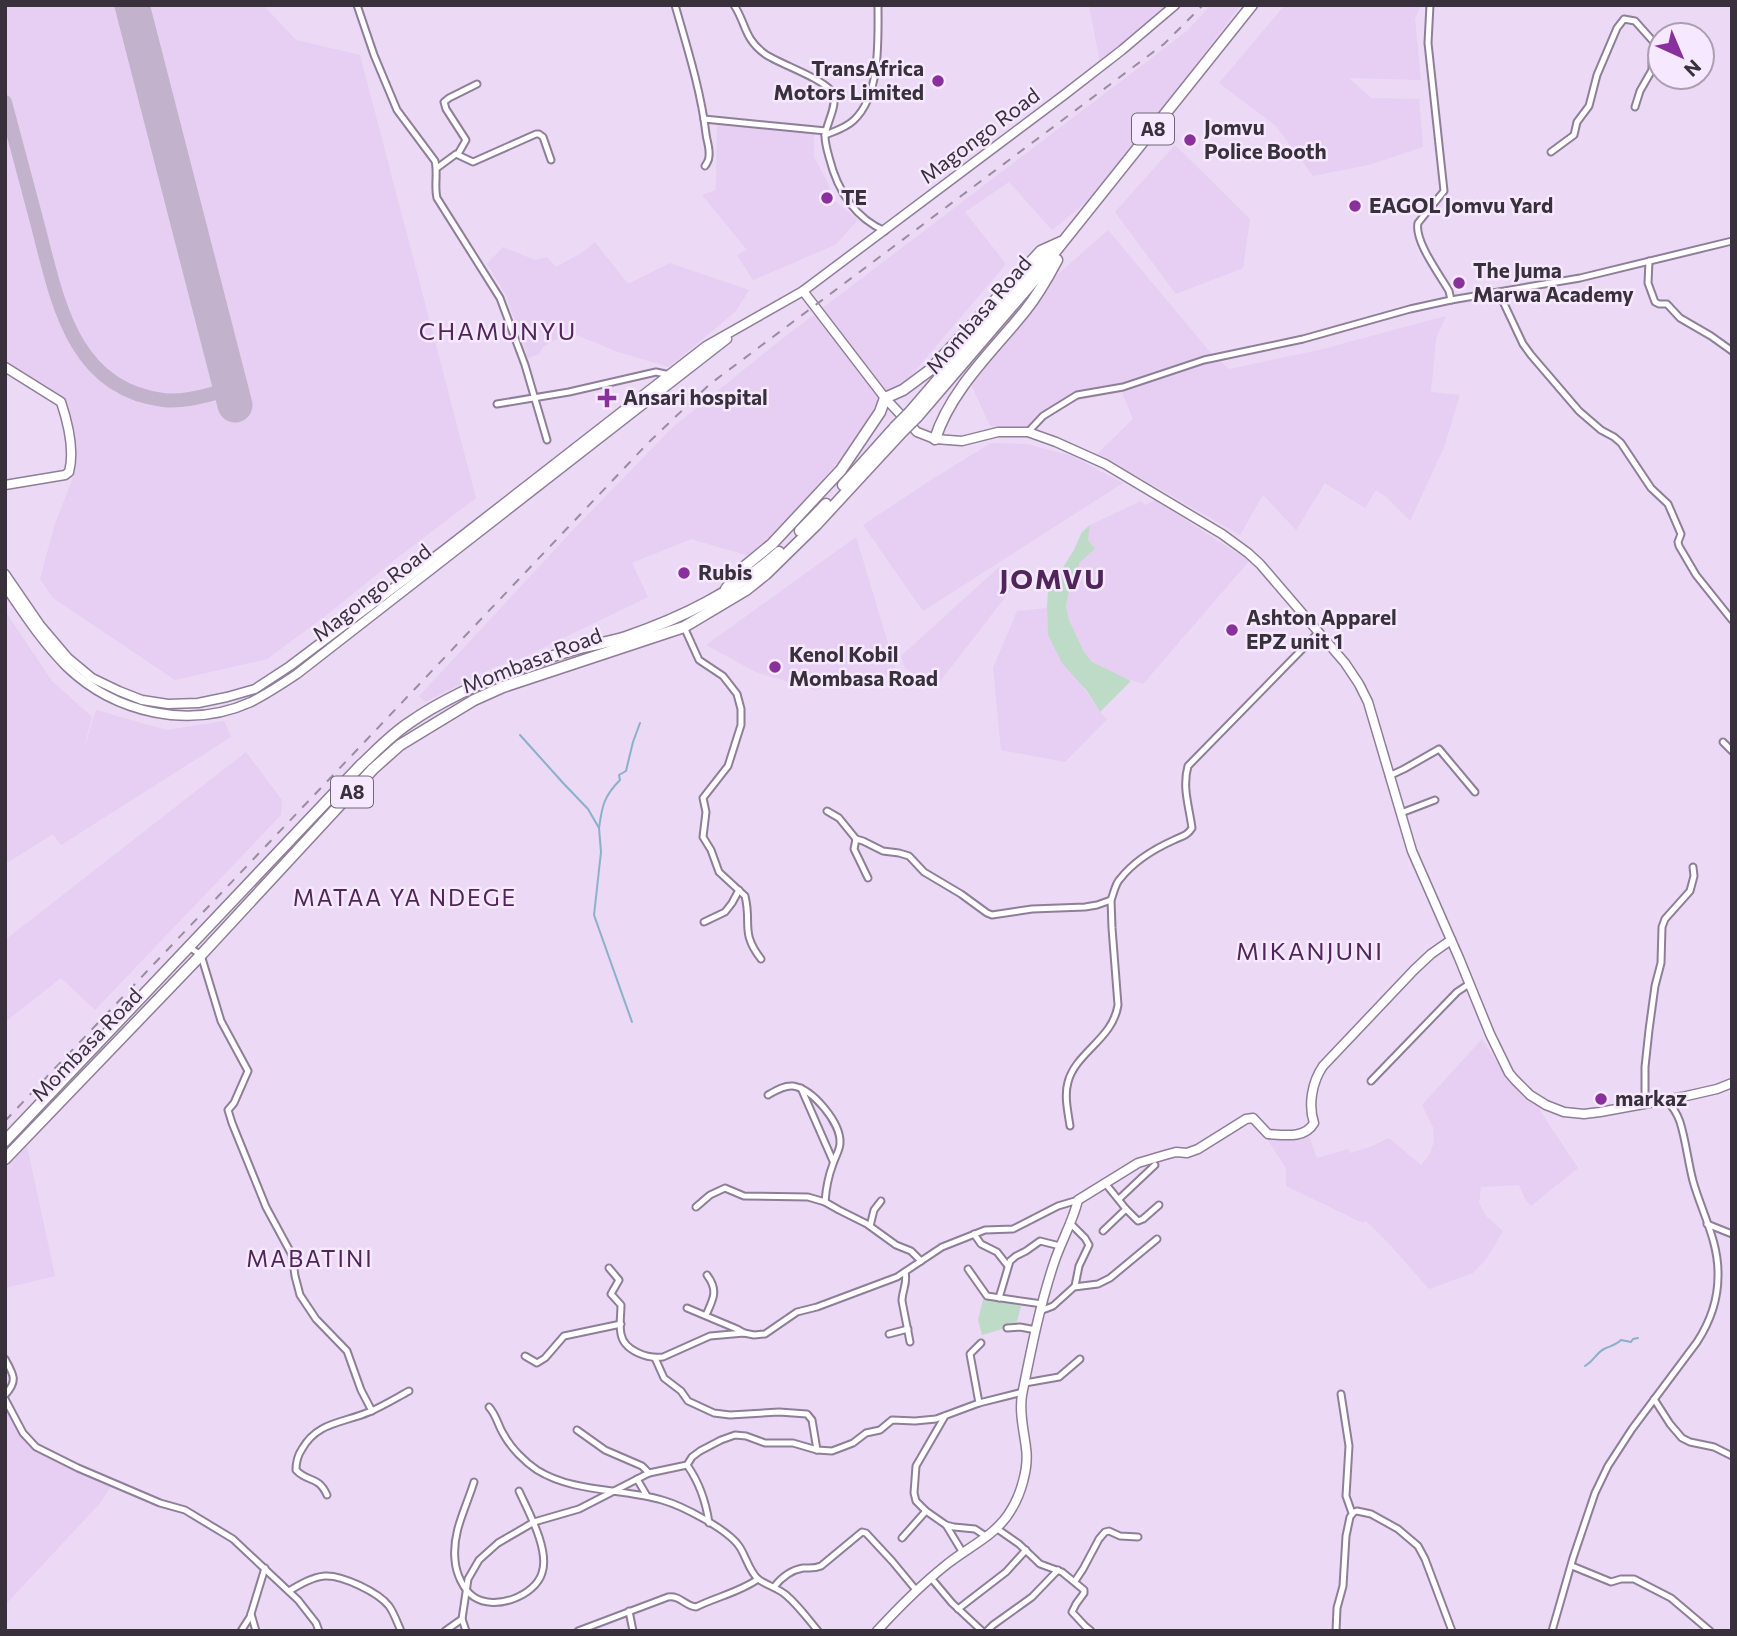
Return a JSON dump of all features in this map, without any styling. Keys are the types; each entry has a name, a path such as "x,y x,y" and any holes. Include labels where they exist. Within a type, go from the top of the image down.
{"highway":[{"name":"Mombasa Road","path":"5,1141 361,765 408,723 502,675 674,620 739,584 784,548 917,417 1049,263 1064,240 1252,5"},
{"path":"722,594 744,567 772,544 841,470 880,412 885,398 904,390 930,370 1041,251 1064,240"},
{"path":"935,439 940,424 974,370 1027,309 1042,286 1058,258 1064,240"},
{"name":"Mombasa Road","path":"5,1159 201,955 373,769 400,745 467,704 503,687 684,627 746,590 766,574 816,525 840,494"}],"main road":[{"name":"Magongo Road","path":"5,574 40,625 68,658 92,678 142,700 168,704 228,697 255,689 290,666 444,550 706,346 803,291 885,231 1122,50 1175,5"},
{"path":"803,291 885,398 917,432 935,439 962,440 998,432 1028,432 1056,442 1105,464 1230,539 1260,564 1345,663 1368,702 1417,863 1490,1034 1509,1073 1521,1087 1556,1110 1593,1113 1666,1100 1732,1083"},
{"name":"Magongo Road","path":"5,586 34,629 69,668 97,690 155,713 174,716 233,708 260,697 296,674 748,323"},
{"path":"5,367 61,402 70,439 71,462 69,472 65,475 5,485"},
{"path":"290,666 296,674"},
{"path":"877,1631 916,1590 986,1537 1012,1509 1023,1481 1027,1452 1021,1411 1036,1330 1060,1246 1078,1200 1131,1166 1175,1152 1187,1153 1198,1149 1250,1117 1268,1134 1299,1135 1308,1131 1314,1123 1314,1081 1323,1066 1414,970 1451,940"}],"street":[{"path":"357,5 397,110 432,157 437,168 436,198 500,298 525,365 547,440"},
{"path":"675,5 704,119 709,149 705,166"},
{"path":"734,5 748,37 757,47 831,90 834,100 825,133 835,176 845,198 856,211 885,231"},
{"path":"704,119 825,133 844,128 859,115 876,66 879,45 878,5"},
{"path":"1430,5 1427,43 1444,191 1417,229 1423,247 1449,291 1451,300"},
{"path":"1551,152 1574,135 1577,122 1589,106 1597,75 1617,28 1624,19 1635,20 1646,34"},
{"path":"1635,107 1646,80"},
{"path":"437,168 458,154 466,140 444,102 477,84"},
{"path":"458,154 474,161 539,134 551,160"},
{"path":"1028,432 1043,416 1077,395 1123,387 1204,360 1303,339 1410,309 1580,278 1732,241"},
{"path":"1649,261 1648,283 1654,302 1667,304 1680,318 1732,351"},
{"path":"1499,293 1531,355 1579,411 1621,443 1651,488 1668,504 1681,534 1679,546 1696,575 1732,621"},
{"path":"497,404 656,372 670,375"},
{"path":"684,627 699,660 715,670 740,700 741,725 728,766 703,800 706,813 703,838 711,850 719,872 746,899 746,922 750,942 761,958"},
{"path":"1069,1126 1069,1079 1109,1029 1117,1013 1111,900 1118,881 1145,855 1191,831 1185,787 1188,766 1319,632"},
{"path":"1723,742 1732,751"},
{"path":"1389,776 1439,749 1475,792"},
{"path":"1401,813 1434,800"},
{"path":"827,811 839,818 856,839 883,852 909,856 924,872 992,915 1032,909 1097,905 1111,900"},
{"path":"856,839 854,849 868,878"},
{"path":"1645,1103 1648,1030 1661,963 1662,927 1665,919 1690,891 1694,876 1693,867"},
{"path":"704,922 725,912 739,890"},
{"path":"189,947 201,955 221,1021 248,1071 234,1103 228,1110 232,1123 266,1207 292,1255 300,1295 316,1319 347,1351 372,1411"},
{"path":"1371,1082 1457,992 1469,984"},
{"path":"768,1095 788,1086 801,1088 818,1100 834,1124 840,1146 827,1182 825,1202"},
{"path":"801,1088 833,1161"},
{"path":"1552,1631 1595,1493 1608,1466 1702,1334 1714,1306 1718,1259 1714,1241 1693,1180 1681,1123 1666,1100"},
{"path":"1118,1199 1155,1166"},
{"path":"1105,1183 1136,1220 1140,1221 1159,1205"},
{"path":"696,1207 710,1195 725,1188 744,1196 808,1197 825,1202 870,1226 896,1245 911,1251 921,1261"},
{"path":"687,1308 744,1333 765,1334 797,1312 888,1281 942,1247 985,1230 1013,1229 1058,1206 1078,1200"},
{"path":"870,1226 874,1210 881,1201"},
{"path":"1103,1231 1126,1209"},
{"path":"1070,1223 1089,1245 1079,1266 1075,1286"},
{"path":"1707,1224 1732,1234"},
{"path":"974,1234 981,1244 997,1252 1008,1266"},
{"path":"968,1269 985,1294 1023,1300 1049,1308 1075,1286 1098,1284 1118,1273 1157,1239"},
{"path":"999,1298 1012,1258 1040,1241 1060,1246"},
{"path":"609,1268 619,1280 611,1294 621,1305 621,1337 628,1346 645,1356 669,1356 710,1336 744,1333"},
{"path":"905,1272 907,1279 902,1301 910,1342"},
{"path":"706,1315 714,1293 713,1283 707,1275"},
{"path":"525,1356 537,1363 545,1358 564,1336 621,1324"},
{"path":"1007,1328 1036,1330"},
{"path":"888,1335 908,1329"},
{"path":"979,1403 970,1354 981,1343"},
{"path":"655,1358 664,1378 681,1391 688,1401 714,1413 807,1414 812,1420 817,1450"},
{"path":"5,1359 13,1382 13,1387 5,1397 23,1433 36,1447 146,1497 185,1510 233,1539 298,1600 319,1631"},
{"path":"466,1631 462,1619 466,1588 472,1569 488,1551 514,1532 534,1522 579,1509 649,1473 687,1465 700,1451 735,1435 765,1443 793,1443 832,1451 853,1443 866,1433 880,1430 892,1420 915,1421 945,1416 1059,1377 1080,1359"},
{"path":"327,1495 318,1482 298,1473 295,1465 309,1437 316,1431 372,1411 409,1391"},
{"path":"1336,1631 1337,1608 1343,1586 1346,1536 1352,1514 1346,1496 1349,1446 1342,1394"},
{"path":"1654,1399 1682,1438 1690,1443 1714,1447 1732,1456"},
{"path":"489,1407 508,1441 537,1470 576,1485 665,1501 729,1535 737,1543 758,1578 788,1596 818,1631"},
{"path":"945,1416 915,1468 915,1496 917,1503 946,1525 963,1553"},
{"path":"577,1430 605,1450 642,1465 649,1473"},
{"path":"687,1465 703,1497 709,1523"},
{"path":"637,1479 647,1496"},
{"path":"474,1482 455,1535 455,1563 466,1588 472,1596 484,1602 516,1597 532,1588 542,1574 544,1564 536,1528 519,1491"},
{"path":"902,1538 926,1511"},
{"path":"1352,1514 1357,1511 1371,1514 1398,1529 1418,1546 1452,1631"},
{"path":"946,1525 975,1529 986,1537"},
{"path":"996,1528 1044,1566 1058,1570 1075,1581 1084,1592 1072,1612 1091,1631"},
{"path":"774,1587 791,1572 821,1566 863,1531 916,1590"},
{"path":"1075,1581 1105,1532 1138,1537"},
{"path":"958,1609 1006,1572 1026,1550"},
{"path":"1572,1566 1611,1582 1634,1579 1671,1598 1710,1631"},
{"path":"241,1631 251,1614 265,1568"},
{"path":"932,1578 958,1609 984,1631 1032,1597 1058,1570"},
{"path":"289,1591 318,1577 329,1576 342,1580 379,1595 394,1614 401,1631"},
{"path":"578,1631 671,1596 696,1607 745,1587 758,1578"},
{"path":"629,1611 633,1631"},
{"path":"251,1614 256,1631"},
{"path":"444,1631 462,1619"}],"shaded area":[{"path":"5,5 263,5 296,40 360,55 476,498 267,659 175,680 53,598 40,579 54,527 75,472 72,444 57,396 5,360"},
{"path":"1089,5 1171,5 1100,63"},
{"path":"1211,5 1241,5 1097,194 1052,230 1009,182 965,212 1006,264 806,499 781,536 749,556 691,539 632,563 648,597 425,702 419,696 672,428 778,342 1187,31"},
{"path":"1285,5 1421,5 1415,19 1421,80 1349,78 1371,98 1419,99 1423,147 1372,164 1313,176 1276,126 1219,83"},
{"path":"717,116 814,125 814,157 834,200 858,220 835,245 753,280 737,255 747,250 702,195 716,190"},
{"path":"1175,145 1250,219 1243,268 1176,294 1115,212"},
{"path":"1108,230 1210,352 1229,369 1319,350 1446,316 1436,339 1431,392 1460,395 1444,447 1410,521 1376,490 1365,508 1325,483 1296,530 1263,495 1240,535 1096,455 1133,419 1122,392 1076,401 1027,429 990,426 965,371 1021,307"},
{"path":"595,242 628,284 670,263 749,290 736,311 669,367 618,352 569,332 543,347 539,354 528,358 506,295 487,264 503,247 535,260 547,257 556,267"},
{"path":"991,443 1027,444 1072,456 1123,483 923,611 863,525"},
{"path":"1155,500 1249,561 1143,684 1116,675 1092,662 1084,652 1069,620 1066,606 1080,562 1095,549 1088,540 1090,525 1141,501 1145,505"},
{"path":"856,537 897,673 814,690 756,672 706,645"},
{"path":"999,567 1020,578 935,688 905,668 901,656"},
{"path":"1047,608 1048,635 1107,719 1065,762 1001,750 993,668 1017,611"},
{"path":"5,611 52,681 92,717 82,755 96,710 166,730 224,721 231,737 61,845 53,834 5,864"},
{"path":"246,752 282,800 281,815 95,1010 61,978 5,1022 5,940"},
{"path":"1482,1039 1511,1084 1529,1100 1542,1107 1540,1111 1578,1168 1531,1206 1519,1185 1481,1187 1479,1203 1486,1216 1503,1231 1487,1258 1473,1273 1429,1289 1366,1221 1363,1223 1286,1186 1286,1168 1265,1136 1309,1136 1317,1158 1348,1149 1350,1153 1389,1138 1421,1165 1430,1154 1434,1141 1433,1127 1422,1105"},
{"path":"27,1146 55,1276 5,1288 5,1169"},
{"path":"5,1409 26,1442 36,1451 111,1486 101,1502 5,1605"}],"green space":[{"path":"1090,525 1088,540 1095,549 1080,562 1068,595 1066,606 1069,620 1084,652 1092,662 1131,681 1100,712 1087,691 1062,663 1048,635 1048,591 1082,532"},
{"path":"984,1296 1021,1306 1016,1325 982,1335 978,1320"}],"waterway":[{"path":"599,828 607,796 620,780 619,775 626,771 640,723"},
{"path":"520,735 588,809 599,828 601,852 594,915 632,1022"},
{"path":"1585,1366 1601,1351 1621,1340 1631,1342 1638,1338"}],"taxiway":[{"path":"5,102 62,310 88,359 108,378 132,392 163,400 189,399 231,389"}],"runway":[{"path":"132,5 235,405"}],"railway":[{"path":"5,1121 649,442 710,384 1164,44 1203,5"}],"place":[{"name":"TransAfrica Motors Limited","path":"938,81"},
{"name":"Jomvu Police Booth","path":"1190,140"},
{"name":"TE","path":"827,198"},
{"name":"EAGOL Jomvu Yard","path":"1355,206"},
{"name":"The Juma Marwa Academy","path":"1459,283"},
{"name":"Ansari hospital","path":"607,398"},
{"name":"Rubis","path":"684,573"},
{"name":"Ashton Apparel EPZ unit 1","path":"1232,630"},
{"name":"Kenol Kobil Mombasa Road","path":"775,667"},
{"name":"markaz","path":"1601,1099"}],"district":[{"name":"CHAMUNYU","path":"498,332"},
{"name":"JOMVU","path":"1053,579"},
{"name":"MATAA YA NDEGE","path":"405,898"},
{"name":"MIKANJUNI","path":"1310,952"},
{"name":"MABATINI","path":"310,1259"}]}
